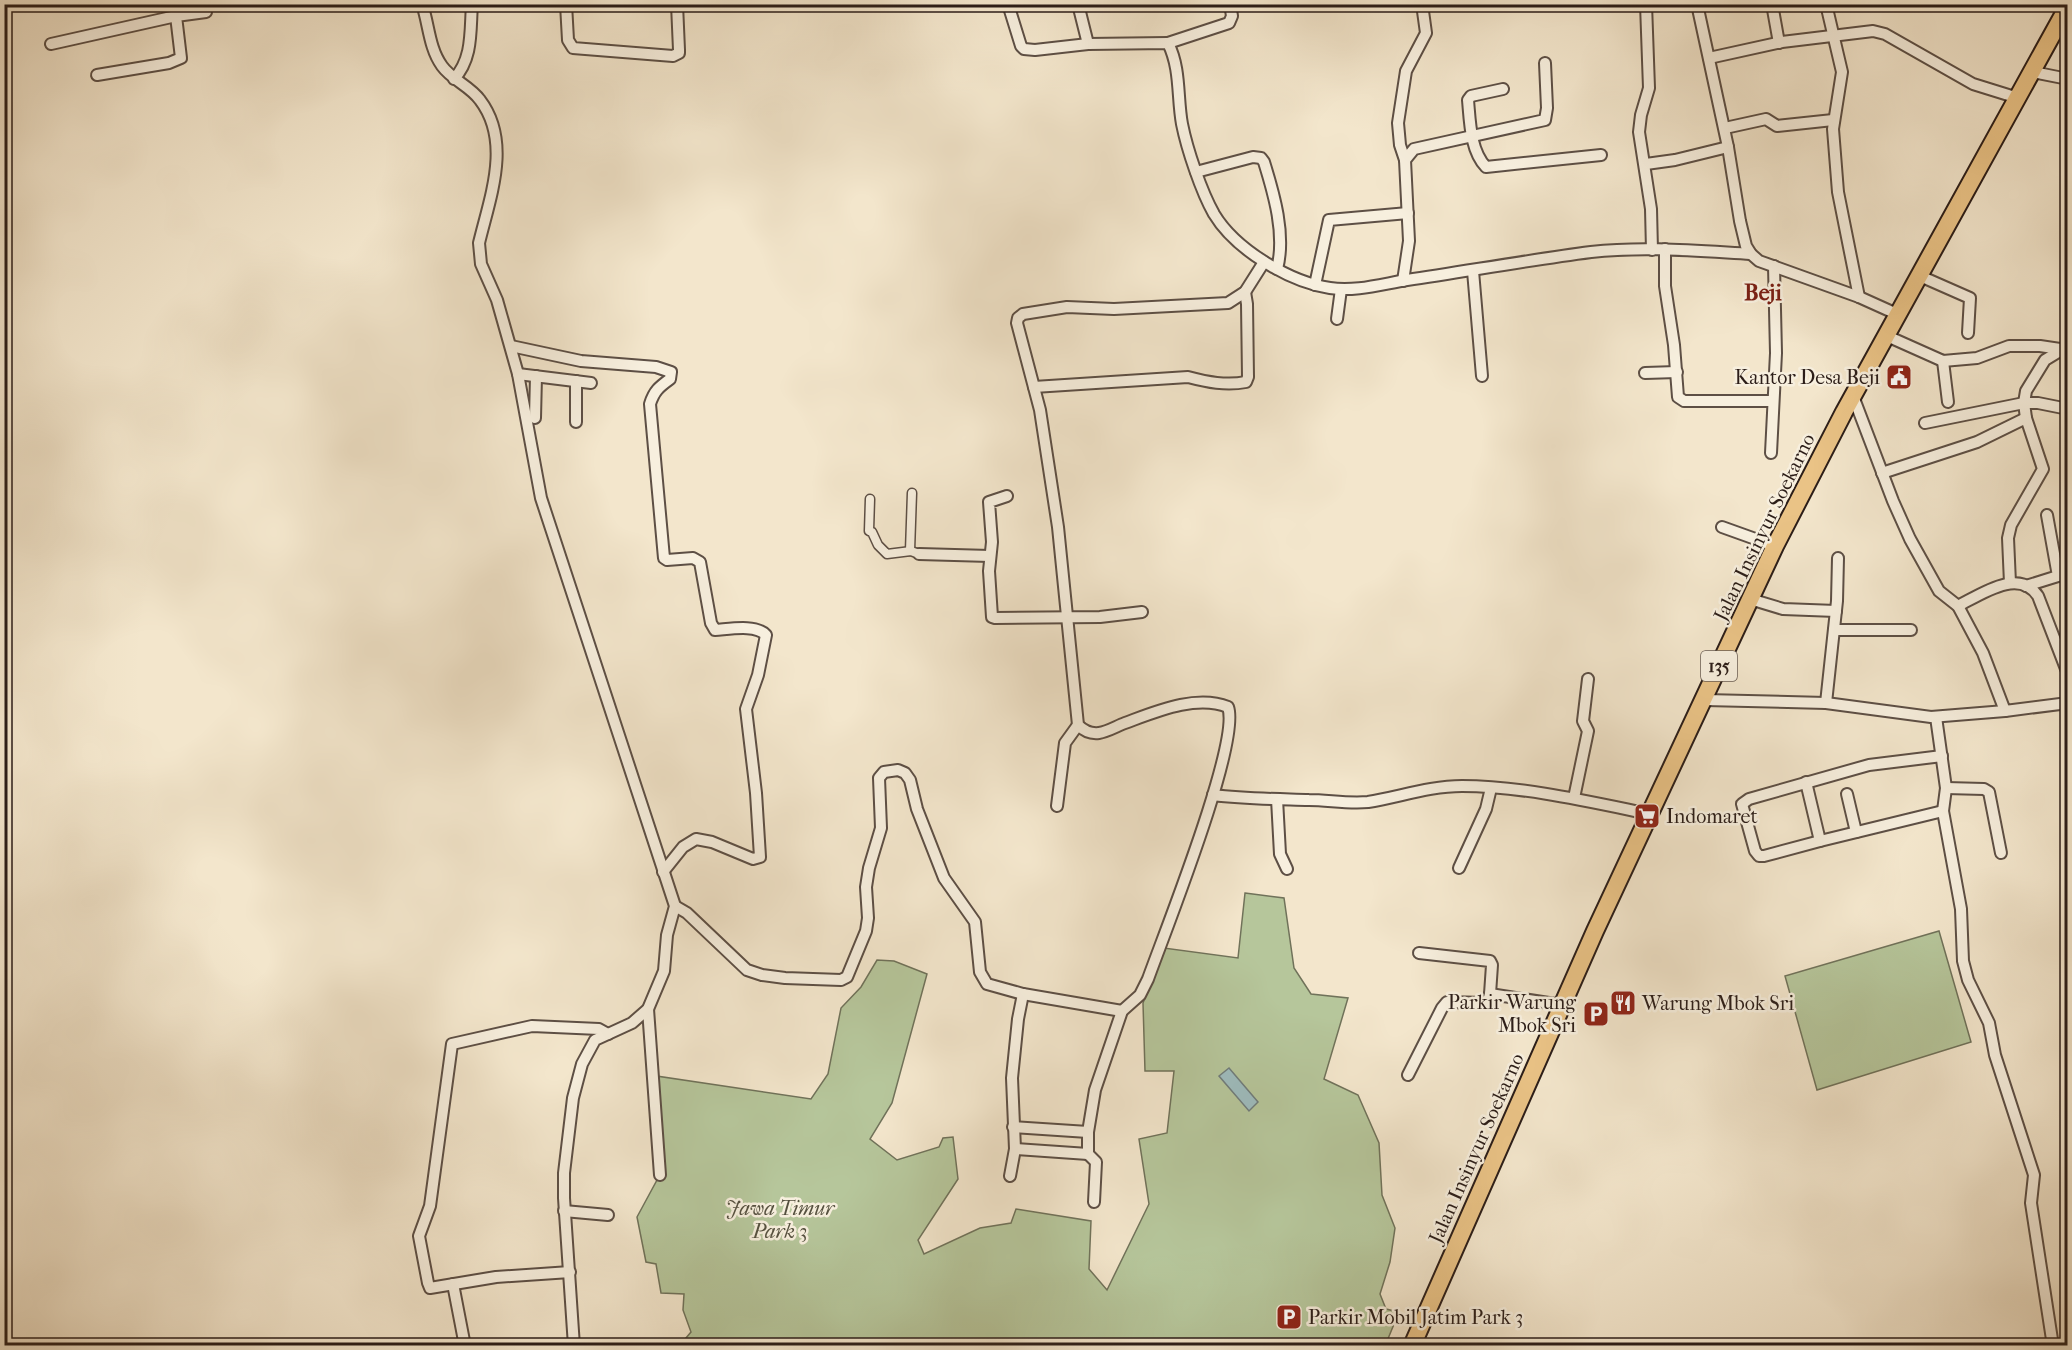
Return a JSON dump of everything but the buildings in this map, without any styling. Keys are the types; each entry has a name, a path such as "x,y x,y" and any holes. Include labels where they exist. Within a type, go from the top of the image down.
{"main road":[{"name":"Jalan Insinyur Soekarno","path":"1412,1346 1562,1005 1775,546 1853,396 2033,72 2067,6"}],"street":[{"path":"97,75 169,63 181,58 174,4"},
{"path":"422,4 434,50 442,66 454,79 479,97 487,110 496,140 496,172 478,253 485,277 497,300 511,346 541,498 675,906 667,935 664,971 648,1009 632,1023 599,1037 590,1047 576,1081 564,1173 564,1211 574,1346"},
{"path":"454,79 463,69 467,58 472,4"},
{"path":"566,4 568,40 573,48 673,56 679,53 677,4"},
{"path":"1008,4 1021,46 1024,49 1035,50 1088,45 1168,44 1229,23 1232,16 1230,4"},
{"path":"1078,4 1088,45"},
{"path":"1403,281 1409,241 1405,160 1400,145 1398,123 1403,81 1426,33 1422,4"},
{"path":"1646,4 1649,88 1641,115 1640,132 1651,209 1652,250"},
{"path":"1697,4 1725,128 1740,221 1750,254"},
{"path":"1772,4 1779,43"},
{"path":"1826,4 1842,72 1833,120 1838,192 1859,297"},
{"path":"51,44 176,16 207,12"},
{"path":"1709,58 1779,43 1873,31 1885,34 1974,84 2018,98"},
{"path":"1168,44 1173,53 1179,84 1182,123 1196,172 1214,214 1235,238 1264,262 1315,285 1341,289 1593,252 1665,249 1750,254 1759,261 1859,297 1899,315"},
{"path":"1405,160 1414,149 1545,120 1547,108 1545,63"},
{"path":"2033,72 2067,79"},
{"path":"1503,89 1471,96 1468,100 1478,157 1486,167 1601,155"},
{"path":"1725,128 1766,119 1777,126 1833,120"},
{"path":"1646,164 1675,160 1728,147"},
{"path":"1196,172 1253,157 1261,158 1276,200 1281,256 1277,268"},
{"path":"1315,285 1329,220 1408,213"},
{"path":"1665,249 1665,286 1677,372 1678,397 1684,400 1773,401"},
{"path":"1057,807 1065,742 1078,725 1058,527 1040,410 1017,323 1018,318 1023,314 1067,307 1114,309 1228,303 1245,292 1264,262"},
{"path":"1772,453 1776,353 1774,266"},
{"path":"1473,271 1482,376"},
{"path":"1920,276 1971,298 1968,333"},
{"path":"1337,319 1341,289"},
{"path":"1034,387 1188,377 1212,383 1246,382 1248,377 1245,292"},
{"path":"1887,336 1944,361 1977,358 2009,346 2064,348"},
{"path":"511,346 581,361 656,367 671,372 670,379 658,387 650,404 664,558 667,560 693,558 700,562 711,623 715,630 753,629 766,635 758,675 746,709 753,763 759,857 753,859 712,842 696,839 683,847 663,872"},
{"path":"2010,583 2008,538 2011,525 2043,469 2026,418 2024,404 2026,392 2045,360 2064,348"},
{"path":"1944,361 1948,402"},
{"path":"1646,373 1677,372"},
{"path":"518,374 591,383"},
{"path":"535,418 536,376"},
{"path":"576,381 576,422"},
{"path":"1853,396 1910,538 1939,591 1958,606 1983,653 2005,711"},
{"path":"1925,423 2024,404 2038,403 2067,409"},
{"path":"1882,472 1977,442 2026,418"},
{"path":"912,493 914,553"},
{"path":"1007,496 989,502 992,542 989,571 992,617 1100,617 1142,612"},
{"path":"870,499 869,531 872,532 880,548 887,554 990,556"},
{"path":"1958,606 2010,583 2026,586 2058,576 2047,514"},
{"path":"1722,527 1775,546"},
{"path":"1826,704 1836,611 1838,558"},
{"path":"2026,586 2038,596 2067,674"},
{"path":"1750,599 1783,609 1836,611"},
{"path":"1834,630 1911,630"},
{"path":"1574,798 1588,731 1583,721 1588,679"},
{"path":"1705,700 1826,704 1936,717 2067,703"},
{"path":"1078,725 1090,732 1101,733 1152,713 1190,703 1223,705 1228,707 1231,713 1230,729 1214,795 1148,980 1140,995 1122,1011 1095,1090 1088,1132 1088,1154"},
{"path":"1936,717 1946,788 1943,811 1961,909 1964,961 1968,980 1989,1023 1995,1055 2034,1175 2031,1203 2053,1346"},
{"path":"1942,756 1869,765 1749,799 1742,804 1755,851 1759,856 1943,811"},
{"path":"675,906 687,913 747,970 784,978 841,980 847,977 866,931 869,868 881,828 879,778 884,772 898,770 905,773 910,780 916,808 944,878 975,922 978,965 982,979 994,987 1023,994 1122,1011"},
{"path":"1806,782 1820,841"},
{"path":"1214,795 1252,800 1350,803 1444,787 1491,788 1574,798 1650,814"},
{"path":"1459,868 1486,809 1491,788"},
{"path":"1946,788 1984,789 1989,792 2001,853"},
{"path":"1847,794 1856,832"},
{"path":"1277,799 1280,854 1287,869"},
{"path":"1408,1075 1444,1005 1451,1002 1485,1003 1490,994 1492,965 1490,961 1419,953"},
{"path":"1010,1176 1015,1149 1012,1078 1023,994"},
{"path":"1490,994 1562,1005"},
{"path":"648,1009 660,1175"},
{"path":"570,1272 496,1277 432,1288 429,1286 419,1236 430,1206 452,1044 532,1026 599,1029 608,1034"},
{"path":"1013,1127 1088,1132"},
{"path":"1015,1149 1088,1154 1096,1162 1094,1202"},
{"path":"564,1211 608,1215"},
{"path":"453,1284 465,1346"}],"green space":[{"name":"Jawa Timur Park 3","path":"1245,893 1284,898 1294,968 1311,994 1348,998 1324,1079 1358,1095 1379,1143 1382,1195 1395,1228 1390,1262 1380,1294 1386,1309 1399,1312 1385,1346 1237,1346 1193,1341 1191,1346 680,1345 691,1332 683,1310 684,1294 661,1293 656,1264 646,1262 637,1217 664,1167 656,1076 811,1099 828,1074 841,1008 861,987 877,960 894,961 927,974 892,1103 870,1139 897,1160 939,1147 943,1138 953,1137 958,1179 918,1240 924,1254 980,1228 1011,1223 1016,1209 1091,1221 1089,1269 1107,1290 1149,1204 1139,1139 1167,1133 1174,1071 1145,1071 1143,1003 1164,948 1238,958"},
{"path":"1939,931 1971,1042 1817,1090 1785,976"}],"water":[{"path":"1229,1068 1258,1102 1249,1111 1219,1076"}],"place":[{"name":"Kantor Desa Beji","path":"1899,377"},
{"name":"Indomaret","path":"1647,816"},
{"name":"Warung Mbok Sri","path":"1623,1003"},
{"name":"Parkir Warung Mbok Sri","path":"1596,1014"},
{"name":"Parkir Mobil Jatim Park 3","path":"1289,1317"}],"district":[{"name":"Beji","path":"1763,292"}]}
